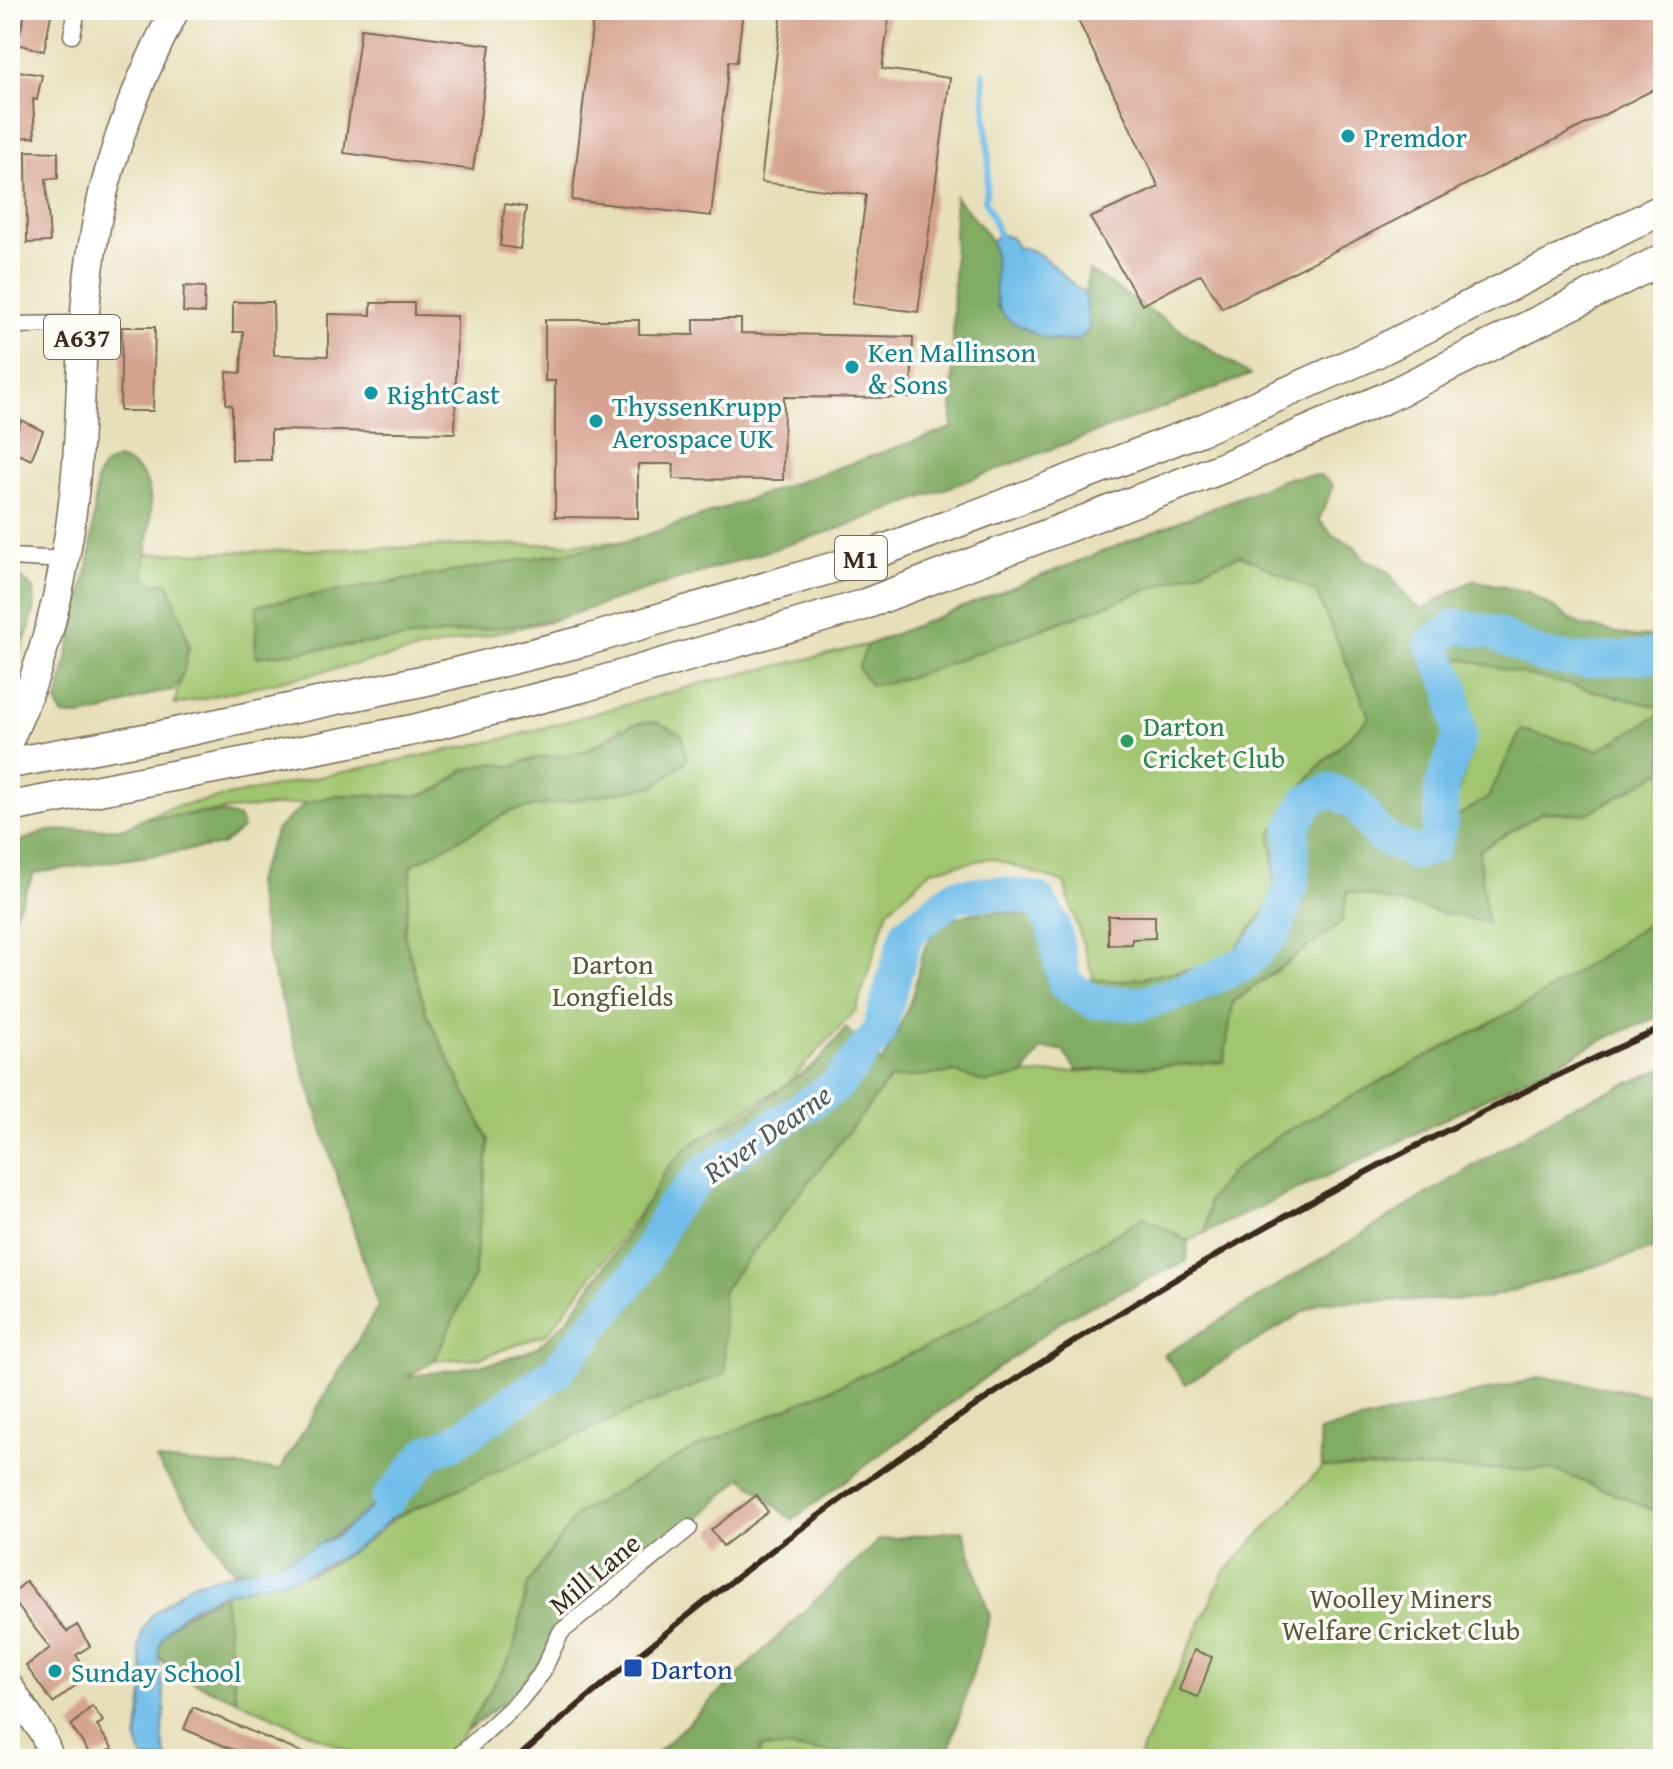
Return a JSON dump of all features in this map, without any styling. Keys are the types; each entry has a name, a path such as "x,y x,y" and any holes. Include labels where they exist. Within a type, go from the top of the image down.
{"highway":[{"name":"A637","path":"10,738 36,676 56,611 66,560 77,464 83,324 92,247 112,158 157,45 175,10"},
{"name":"M1","path":"10,763 162,736 431,679 584,641 852,562 1201,430 1371,355 1663,209"},
{"name":"M1","path":"10,807 413,730 582,687 860,606 1222,468 1372,404 1663,259"}],"main road":[{"path":"10,1685 42,1734 52,1759"}],"street":[{"path":"72,35 77,10"},
{"path":"10,325 83,324"},
{"path":"10,557 66,560"},
{"name":"Mill Lane","path":"456,1759 519,1701 541,1674 561,1632 684,1537"}],"green space":[{"path":"955,196 992,242 997,265 998,309 1031,331 1056,341 1068,341 1089,328 1085,293 1089,271 1250,375 840,528 550,621 255,657 257,605 627,542 952,428"},
{"path":"117,459 134,466 144,478 149,492 151,508 145,577 153,583 168,583 186,637 186,663 174,690 104,711 62,715 57,703 90,557 97,478 105,465"},
{"path":"1320,475 1333,485 1319,520 1333,535 1354,546 1366,561 1386,569 1412,603 1422,609 1473,580 1528,592 1581,625 1637,637 1663,634 1663,708 1425,650 1445,693 1446,745 1435,766 1437,814 1431,831 1488,798 1521,730 1598,750 1663,713 1663,771 1587,814 1543,812 1479,850 1487,923 1348,891 1341,923 1233,1002 1224,1062 1077,1071 1062,1050 1041,1049 1024,1075 985,1083 955,1072 890,1079 723,1290 725,1374 637,1408 394,1518 425,1470 412,1464 375,1504 333,1536 286,1559 233,1571 156,1460 280,1470 378,1307 269,960 255,882 277,829 306,803 337,795 419,796 441,788 463,770 492,763 513,767 534,759 586,751 623,729 644,722 665,725 682,735 687,760 655,786 511,811 412,865 404,934 427,1015 489,1141 474,1275 435,1360 407,1377 499,1362 537,1348 566,1321 634,1225 668,1167 689,1146 753,1110 819,1061 846,1028 882,1063 909,1005 925,948 933,934 945,924 958,917 989,912 1034,919 1044,942 1049,978 1123,981 1226,963 1276,894 1271,834 1312,773 1370,717 1316,592 1241,555 915,676 871,686 858,668 867,645 1288,478"},
{"path":"627,542 257,605 255,657 550,621 174,705 190,644 168,583 153,583 145,577 145,554"},
{"name":"Darton Longfields","path":"1241,555 1316,592 1370,717 1312,773 1271,834 1276,894 1226,963 1123,981 1094,980 1064,883 991,858 932,870 888,910 856,1010 787,1084 693,1143 547,1334 480,1358 435,1360 474,1275 489,1141 427,1015 404,934 412,864 511,811 655,786 621,727 579,753 533,758 513,767 492,763 463,770 441,788 419,796 337,795 306,803 144,818 169,808 503,739 703,683 867,645 859,668 871,685 915,676"},
{"path":"10,575 22,578 34,590 35,606 10,675"},
{"path":"1458,657 1663,708 1663,713 1598,750 1521,730 1488,798 1448,821 1476,738"},
{"path":"1663,771 1663,914 1536,999 1281,1134 1230,1173 1209,1200 1206,1232 1188,1241 1144,1217 940,1341 689,1451 528,1583 513,1652 466,1731 441,1759 368,1759 236,1700 224,1595 298,1577 325,1567 362,1545 394,1518 637,1408 724,1374 723,1290 890,1079 955,1072 985,1083 1024,1075 1224,1062 1233,1003 1341,923 1347,891 1486,922 1479,851 1543,812 1587,814"},
{"path":"222,813 240,818 243,828 222,845 34,873 10,925 10,845 48,831 125,828 144,818"},
{"path":"1663,914 1663,1015 1613,1035 1376,1153 1206,1232 1209,1200 1230,1173 1281,1134 1536,999"},
{"path":"1663,1069 1663,1246 1484,1299 1320,1302 1186,1384 1164,1355 1570,1107"},
{"path":"1144,1217 1188,1241 1187,1261 1067,1317 792,1520 742,1477 689,1528 561,1632 527,1684 466,1731 513,1652 528,1583 578,1513 689,1451 940,1341"},
{"path":"1543,1377 1663,1397 1663,1514 1555,1470 1322,1467 1319,1431"},
{"name":"Woolley Miners Welfare Cricket Club","path":"1322,1467 1555,1470 1663,1514 1663,1759 1138,1759 1223,1574"},
{"path":"963,1530 990,1617 946,1759 851,1759 840,1752 761,1747 758,1759 650,1759 879,1540"},
{"path":"224,1595 236,1700 183,1676 167,1666 159,1655 159,1644 175,1623"},
{"path":"760,1747 840,1752 851,1759 758,1759"}],"water":[{"path":"999,234 1012,238 1017,248 1035,252 1044,258 1085,293 1089,329 1080,338 1067,341 1043,337 1009,320 1001,311 997,301 995,254 991,241"},
{"path":"412,1464 425,1469 396,1512 375,1534 348,1553 298,1577 226,1593 192,1608 177,1619 165,1633 159,1648 164,1699 163,1744 168,1759 143,1759 137,1740 145,1679 139,1648 142,1630 151,1616 190,1584 285,1560 339,1535 393,1488"}],"building":[{"path":"26,10 52,10 44,51 17,44"},
{"path":"594,10 743,10 737,62 729,61 711,216 572,200"},
{"path":"782,10 890,10 882,69 950,78 918,312 852,304 866,195 761,182"},
{"name":"Premdor","path":"1073,10 1663,10 1663,85 1222,308 1201,274 1142,305 1090,218 1159,187"},
{"path":"361,28 490,45 473,170 344,153"},
{"path":"13,70 42,75 37,100 33,99 35,137 10,138"},
{"path":"26,151 58,152 58,178 46,179 50,242 27,243"},
{"path":"505,204 526,207 520,249 500,246"},
{"path":"184,286 205,287 204,313 183,312"},
{"name":"RightCast","path":"233,302 273,302 274,355 328,356 328,314 371,315 371,303 414,303 414,315 457,316 455,433 271,430 271,460 232,460 232,405 226,404 227,372 241,373 243,332 233,332"},
{"path":"694,319 741,319 741,333 913,337 911,398 784,397 783,480 673,479 674,464 638,464 638,518 555,517 555,381 545,381 545,320 639,320 639,334 694,335"},
{"path":"122,327 155,327 153,411 120,411"},
{"path":"21,420 43,431 31,460 10,450"},
{"path":"1108,916 1155,916 1155,938 1132,939 1132,944 1108,945"},
{"path":"757,1495 768,1512 723,1546 711,1530"},
{"path":"26,1581 67,1632 77,1625 90,1646 76,1655 84,1667 75,1675 80,1682 53,1703 26,1666 50,1648 10,1596"},
{"path":"1194,1650 1212,1657 1198,1697 1179,1690"},
{"path":"92,1706 103,1721 97,1726 113,1749 92,1757 71,1726"},
{"path":"193,1707 317,1759 255,1759 184,1729"}],"waterway":[{"path":"983,72 989,163 985,200 999,234"},
{"name":"River Dearne","path":"388,1500 428,1452 453,1443 556,1372 638,1272 671,1208 706,1171 836,1086 878,1034 907,933 956,895 996,893 1037,899 1053,924 1065,984 1094,1002 1140,1004 1189,989 1247,962 1277,928 1292,883 1293,827 1307,802 1330,790 1355,802 1379,835 1414,853 1434,847 1441,822 1441,788 1460,736 1452,686 1432,644 1456,626 1492,632 1542,656 1583,661 1663,655"}],"railway":[{"path":"516,1759 720,1590 825,1511 1043,1362 1269,1225 1385,1162 1488,1109 1663,1028"}],"place":[{"name":"Premdor","path":"1348,136"},
{"name":"Ken Mallinson & Sons","path":"852,367"},
{"name":"RightCast","path":"371,393"},
{"name":"ThyssenKrupp Aerospace UK","path":"596,421"},
{"name":"Darton Cricket Club","path":"1127,741"},
{"name":"Darton","path":"633,1668"},
{"name":"Sunday School","path":"55,1671"}]}
